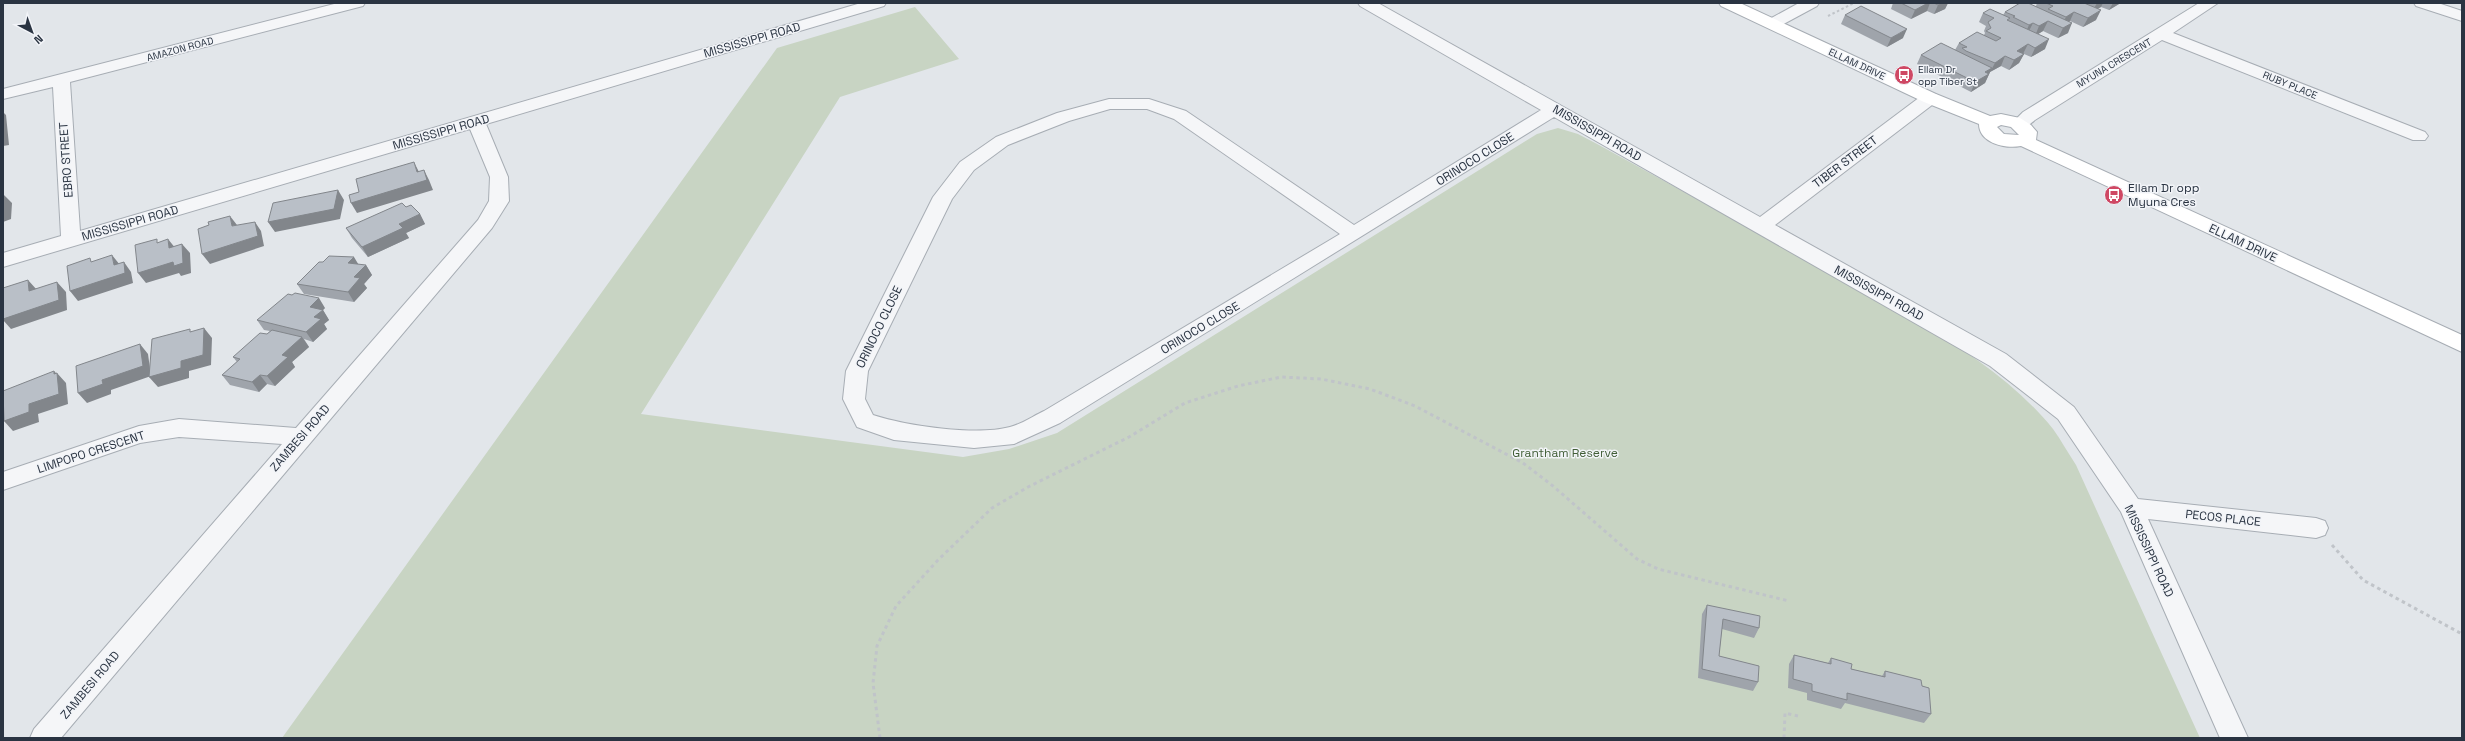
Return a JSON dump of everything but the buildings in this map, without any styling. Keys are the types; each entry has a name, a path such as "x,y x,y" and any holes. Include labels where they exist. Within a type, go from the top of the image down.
{"street":[{"name":"AMAZON ROAD","path":"3,94 61,80 317,8 356,3"},
{"name":"MISSISSIPPI ROAD","path":"3,260 878,3"},
{"name":"MISSISSIPPI ROAD","path":"1366,3 1998,360 2066,413 2130,508 2234,738"},
{"name":"ELLAM DRIVE","path":"1727,3 1930,98 1989,122 1987,126 1990,133 2000,139 2013,142 2022,132 2462,344"},
{"path":"1772,24 1811,3"},
{"name":"MYUNA CRESCENT","path":"2022,132 2029,116 2210,3"},
{"path":"2422,3 2462,16"},
{"name":"RUBY PLACE","path":"2161,34 2419,136"},
{"name":"EBRO STREET","path":"61,80 71,240"},
{"name":"TIBER STREET","path":"1761,226 1930,98"},
{"name":"ORINOCO CLOSE","path":"1354,234 1180,115 1149,104 1109,104 1063,117 1002,141 967,166 943,197 857,371 854,398 865,421 894,431 974,439 1014,435 1052,417 1354,234 1555,109"},
{"name":"ZAMBESI ROAD","path":"44,738 485,224 499,201 499,178 476,122"},
{"name":"LIMPOPO CRESCENT","path":"3,481 139,435 179,428 301,438"},
{"name":"PECOS PLACE","path":"2130,508 2316,528"}],"path":[{"path":"1826,17 1854,3"},
{"path":"880,738 873,683 877,646 896,606 938,560 992,508 1028,487 1129,437 1185,403 1238,386 1282,377 1321,379 1370,389 1415,406 1523,463 1553,486 1637,559 1658,570 1789,601"},
{"path":"2316,528 2363,580 2462,634"},
{"path":"1784,738 1784,713 1798,716"}],"green space":[{"name":"Grantham Reserve","path":"915,7 959,59 840,97 641,414 963,457 1009,449 1057,433 1537,134 1558,128 1578,134 1599,145 1919,322 1973,357 2024,398 2053,429 2076,465 2200,738 282,738 777,48"}],"place":[{"name":"Ellam Dr opp Tiber St","path":"1904,75"},
{"name":"Ellam Dr opp Myuna Cres","path":"2114,195"}]}
